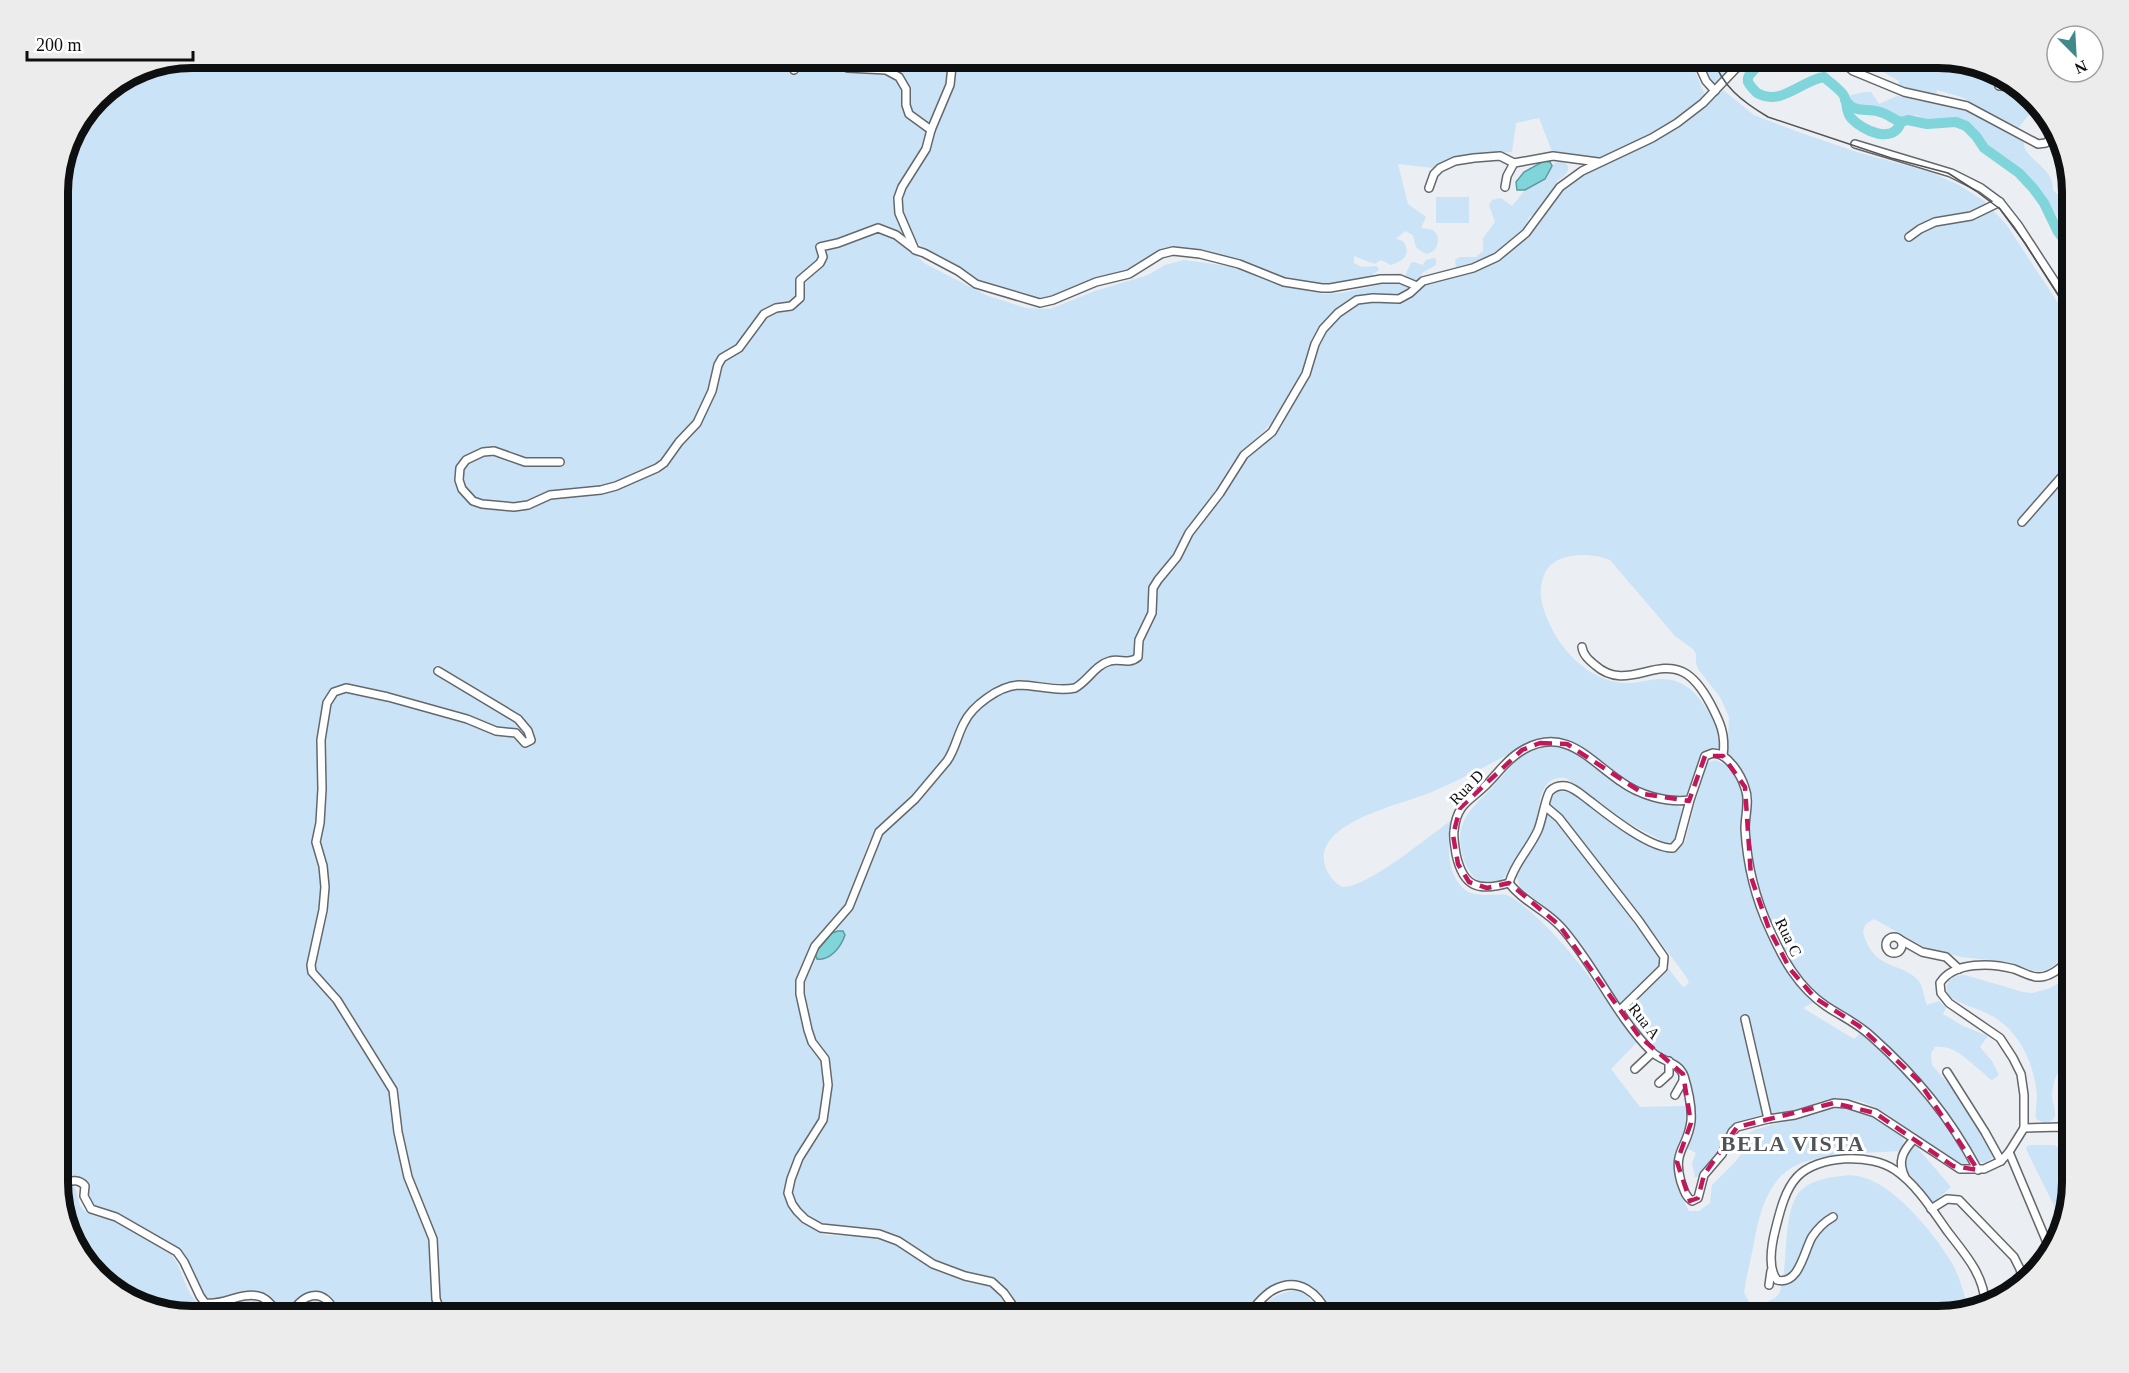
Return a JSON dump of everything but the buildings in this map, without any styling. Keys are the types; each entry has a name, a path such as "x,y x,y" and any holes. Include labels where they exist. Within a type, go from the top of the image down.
{"street":[{"path":"848,68 886,70 899,77 906,89 906,105 909,114 931,130"},
{"path":"915,250 899,213 897,201 902,187 922,158 950,85 952,68"},
{"path":"1700,68 1715,91"},
{"path":"1013,1306 1004,1293 988,1280 972,1278 940,1267 898,1241 879,1234 821,1228 805,1219 792,1204 788,1193 799,1158 824,1120 828,1085 825,1059 812,1042 808,1030 800,994 800,981 815,946 849,907 879,832 915,800 951,755 964,721 993,695 1009,686 1075,688 1106,662 1117,660 1130,662 1138,657 1139,640 1153,607 1153,588 1177,557 1189,533 1221,493 1244,455 1272,432 1280,421 1296,388 1306,374 1312,349 1323,329 1351,303 1374,298 1399,299 1430,279 1473,268 1497,257 1526,233 1560,187 1582,171 1664,132 1690,114 1736,68"},
{"path":"1849,68 1904,92 1967,106 2038,144 2046,143 2050,139"},
{"path":"1999,86 2003,86"},
{"path":"1855,144 1958,176 1981,188 2000,202 2014,219 2062,293"},
{"path":"1430,188 1434,174 1445,165 1455,161 1494,156 1503,157 1514,163 1552,156 1594,162 1604,161"},
{"path":"1504,187 1506,176 1514,163"},
{"path":"1909,237 1935,222 1971,216 2000,202"},
{"path":"560,462 525,462 494,451 483,452 466,460 460,468 459,480 462,489 473,501 514,507 528,505 550,495 601,490 616,486 657,468 664,463 679,442 698,423 709,401 718,365 722,358 739,348 765,314 776,308 791,306 800,298 799,281 824,257 820,247 838,243 878,228 896,236 915,250 958,271 976,284 1040,303 1096,282 1129,274 1161,254 1173,251 1190,252 1239,264 1284,282 1322,288 1381,279 1400,279 1417,286"},
{"path":"2022,522 2062,476"},
{"path":"1509,883 1517,861 1536,833 1546,807 1545,800 1551,789 1561,785 1567,786 1625,827 1658,844 1673,848 1679,841 1690,800 1706,756 1713,753 1723,756 1725,741 1718,718 1703,691 1683,672 1671,670 1628,677 1612,675 1598,668 1584,654 1582,647"},
{"path":"438,671 510,713 523,725 531,740 525,743 516,733 496,731 467,719 388,697 346,688 334,692 327,704 321,740 322,789 320,823 316,842 323,866 325,887 323,910 311,968 337,1000 393,1090 398,1132 408,1177 433,1239 436,1299 438,1306"},
{"name":"Rua D","path":"1509,883 1481,887 1465,878 1458,864 1454,841 1455,819 1460,808 1487,785 1514,756 1531,746 1548,742 1567,744 1585,753 1620,782 1644,794 1667,800 1690,800"},
{"name":"Rua C","path":"1723,756 1734,768 1745,787 1747,796 1745,828 1751,877 1769,929 1790,969 1804,988 1826,1006 1859,1026 1918,1080 1942,1110 1978,1170"},
{"path":"1546,807 1560,818 1664,957 1663,968 1620,1010"},
{"name":"Rua A","path":"1509,883 1520,896 1559,925 1652,1053 1679,1067 1683,1074"},
{"path":"1899,939 1926,953 1946,957 1959,969"},
{"path":"1683,1074 1690,1105 1691,1123 1677,1162 1686,1196 1692,1201 1698,1198 1704,1175 1722,1154 1734,1129 1768,1119 1795,1116 1834,1103 1847,1104 1875,1113 1953,1166 1967,1171 1978,1170 2001,1161 2024,1128 2024,1095 2021,1074 2009,1051 1994,1032 1952,1006 1940,990 1940,983 1951,972 1979,966 2001,967 2039,978 2050,974 2062,965"},
{"path":"1745,1019 1768,1119"},
{"path":"1635,1069 1652,1053"},
{"path":"1659,1083 1669,1074 1668,1061"},
{"path":"1947,1071 2001,1161"},
{"path":"1675,1095 1683,1081 1683,1074"},
{"path":"2024,1128 2062,1127"},
{"path":"1914,1139 1905,1150 1901,1161 1903,1172 1976,1269 1984,1296"},
{"path":"2009,1152 2046,1241"},
{"path":"1769,1285 1775,1231 1779,1217 1789,1189 1802,1172 1822,1163 1855,1159 1884,1164 1912,1185"},
{"path":"68,1181 81,1182 85,1186 84,1196 91,1209 116,1217 177,1252 205,1303 212,1304 256,1295 272,1306"},
{"path":"1931,1209 1947,1198 1959,1200 2014,1257 2021,1273"},
{"path":"1771,1268 1777,1280 1785,1281 1793,1277 1812,1238 1819,1228 1833,1217"},
{"path":"1256,1306 1273,1290 1299,1285 1308,1289 1323,1306"},
{"path":"297,1306 307,1297 321,1297 327,1299 333,1306"}],"highlighted area":[{"path":"1540,743 1567,744 1644,794 1689,801 1705,756 1723,756 1745,787 1751,877 1769,929 1790,969 1815,998 1859,1026 1918,1080 1978,1170 1953,1166 1875,1113 1834,1103 1737,1127 1704,1175 1698,1198 1690,1201 1677,1162 1691,1123 1683,1074 1639,1036 1559,925 1509,883 1487,888 1469,882 1458,864 1453,835 1460,808 1522,750"}],"shaded area":[{"path":"183,68 949,68 947,83 921,152 895,196 896,211 911,250 924,263 986,295 1026,308 1050,309 1095,291 1148,275 1165,265 1184,260 1235,267 1275,283 1323,294 1342,293 1386,283 1413,287 1401,296 1374,295 1351,300 1329,319 1313,339 1303,370 1275,420 1234,460 1209,501 1185,531 1173,554 1154,579 1150,589 1147,615 1135,642 1135,656 1128,659 1109,657 1081,680 1070,685 1010,683 1004,685 960,724 951,747 934,771 910,800 874,833 847,903 805,965 796,983 795,990 804,1034 823,1065 825,1092 820,1118 814,1131 791,1165 784,1191 788,1206 818,1232 825,1235 875,1237 901,1246 938,1271 966,1282 989,1286 1009,1306 337,1306 328,1296 318,1293 306,1297 295,1306 276,1306 264,1295 213,1302 206,1300 181,1254 95,1210 87,1198 87,1185 68,1183 68,183 72,159 84,129 110,98 129,84 159,72"},
{"path":"956,68 1694,68 1705,95 1699,103 1661,132 1599,160 1553,154 1539,118 1516,123 1512,152 1481,153 1451,158 1433,168 1398,164 1408,204 1426,217 1421,228 1433,230 1437,235 1438,244 1433,251 1427,254 1416,247 1413,235 1405,231 1396,239 1403,241 1407,250 1405,257 1399,262 1391,265 1381,260 1375,264 1354,256 1354,263 1362,267 1377,266 1379,270 1373,274 1373,278 1329,285 1299,283 1201,252 1186,248 1171,248 1125,272 1043,301 975,280 964,271 922,247 916,240 904,213 902,204 904,194 924,159 953,87"},
{"path":"1703,68 1732,68 1715,89"},
{"path":"1878,68 1938,68 1970,72 2000,84 2032,111 2018,128 1961,97 1937,90 1936,99 1898,87 1899,81"},
{"path":"1723,90 1754,115 1860,153 1933,173 1959,185 1984,201 2006,224 2062,309 2062,959 2049,969 2037,972 2008,962 1961,957 1926,948 1874,919 1866,924 1863,930 1866,941 1876,956 1917,979 1927,1005 1939,1001 1946,1008 1943,1014 1963,1026 1988,1036 1980,1047 1992,1061 1999,1075 1992,1080 1966,1058 1949,1048 1935,1047 1931,1053 1932,1065 1970,1114 1993,1157 1985,1163 1979,1162 1945,1109 1920,1079 1862,1024 1823,1001 1796,971 1770,926 1753,872 1742,774 1727,754 1729,717 1720,697 1698,669 1693,649 1675,636 1610,560 1582,555 1562,558 1554,563 1547,569 1541,584 1544,609 1551,627 1564,648 1582,666 1593,673 1616,682 1632,683 1669,679 1683,684 1700,700 1718,731 1720,752 1702,757 1698,762 1689,795 1675,798 1639,789 1571,743 1545,740 1529,743 1446,786 1364,816 1346,826 1333,837 1325,850 1325,866 1336,883 1342,887 1353,885 1382,870 1453,819 1449,853 1452,870 1460,885 1470,893 1512,897 1542,922 1572,954 1639,1040 1611,1069 1640,1107 1685,1106 1686,1125 1676,1150 1674,1170 1680,1194 1689,1211 1699,1211 1710,1203 1712,1185 1736,1161 1742,1153 1747,1134 1754,1130 1822,1110 1844,1107 1870,1113 1901,1133 1904,1141 1900,1151 1827,1156 1804,1162 1781,1176 1767,1197 1758,1222 1744,1293 1749,1302 1766,1302 1779,1294 1790,1212 1800,1191 1821,1180 1845,1175 1870,1180 1898,1198 1912,1211 1936,1239 1953,1265 1966,1302 1938,1306 1327,1306 1312,1288 1294,1281 1273,1287 1249,1306 1017,1306 1005,1289 989,1277 970,1275 943,1265 882,1232 852,1227 826,1227 798,1208 791,1197 792,1184 804,1158 822,1132 829,1108 831,1077 827,1058 813,1038 802,985 814,953 845,915 879,836 948,761 966,722 979,707 1003,691 1019,687 1069,691 1106,665 1140,659 1143,654 1145,633 1156,612 1157,589 1160,583 1197,528 1218,502 1242,463 1281,427 1310,375 1315,351 1322,337 1344,313 1356,304 1413,294 1424,285 1495,262 1512,248 1563,189 1578,176 1673,130"},
{"path":"1871,92 1879,104 1897,96 1969,109 2023,139 2026,150 2048,173 2053,190 2062,199 2062,234 2059,230 2057,216 2037,186 1988,148 1967,124 1953,120 1930,121 1916,115 1901,121 1881,110 1865,110 1849,103 1851,95"},
{"path":"1561,161 1567,164 1567,172 1557,181 1547,201 1538,212 1529,217 1524,232 1493,258 1456,268 1455,260 1459,257 1476,257 1483,251 1483,238 1495,222 1489,205 1492,200 1501,198 1512,206 1525,190 1547,178 1552,164"},
{"path":"1436,197 1469,197 1469,223 1436,223"},
{"path":"1436,259 1436,265 1422,273 1416,284 1376,278 1382,274 1402,273 1400,276 1405,276 1411,263 1423,265 1426,260"},
{"path":"1549,746 1560,747 1578,754 1625,788 1639,795 1681,808 1676,838 1677,846 1685,842 1705,764 1715,760 1727,765 1744,793 1741,839 1750,890 1772,946 1788,973 1814,1002 1803,1008 1854,1039 1860,1033 1910,1078 1940,1112 1972,1164 1969,1168 1935,1151 1888,1115 1853,1100 1827,1100 1793,1113 1770,1117 1749,1016 1743,1017 1766,1118 1742,1123 1701,1177 1695,1177 1692,1163 1696,1153 1685,1147 1694,1121 1685,1075 1650,1045 1557,917 1520,887 1516,875 1538,836 1547,812 1681,985 1685,987 1689,982 1685,975 1608,873 1552,807 1549,798 1558,791 1571,792 1619,828 1654,849 1661,847 1659,839 1622,820 1566,778 1557,778 1545,787 1535,826 1501,881 1489,883 1478,881 1464,861 1460,841 1461,830 1469,813 1519,759"},
{"path":"1965,975 2033,993 2062,981 2062,1065 2055,1078 2052,1096 2055,1115 2051,1121 2044,1123 2036,1119 2036,1085 2030,1062 2012,1032 1994,1017 1948,995 1948,983 1957,976"},
{"path":"1915,1145 1951,1187 1933,1203 1905,1169 1905,1158"},
{"path":"2054,1145 2062,1149 2062,1182 2057,1212 2026,1149 2027,1146"},
{"path":"72,1184 80,1205 88,1213 121,1223 167,1250 175,1260 193,1298 205,1306 175,1304 152,1299 123,1285 110,1275 93,1257 77,1229 70,1206 68,1185"},
{"path":"1295,1290 1306,1295 1315,1306 1262,1306 1282,1294"},
{"path":"321,1299 328,1306 303,1306"},
{"path":"242,1300 255,1300 262,1306 217,1306"}],"water":[{"path":"1544,161 1550,162 1552,166 1545,179 1525,190 1517,190 1516,182 1524,172"},
{"path":"843,931 845,935 838,948 826,958 817,959 815,953 832,933"}],"waterway":[{"path":"1753,68 1748,82 1757,93 1766,96 1783,95 1824,77 1843,94 1851,118 1878,134 1892,133 1901,122 1908,120 1927,124 1956,122 1966,126 1984,148 2019,173 2033,188 2044,203 2062,237"},
{"path":"1845,100 1854,108 1880,112 1901,122"}],"railway":[{"path":"1717,68 1734,92 1768,117 1891,158 1948,173 1976,191 2000,209 2062,301"}],"district":[{"name":"BELA VISTA","path":"1793,1143"}]}
